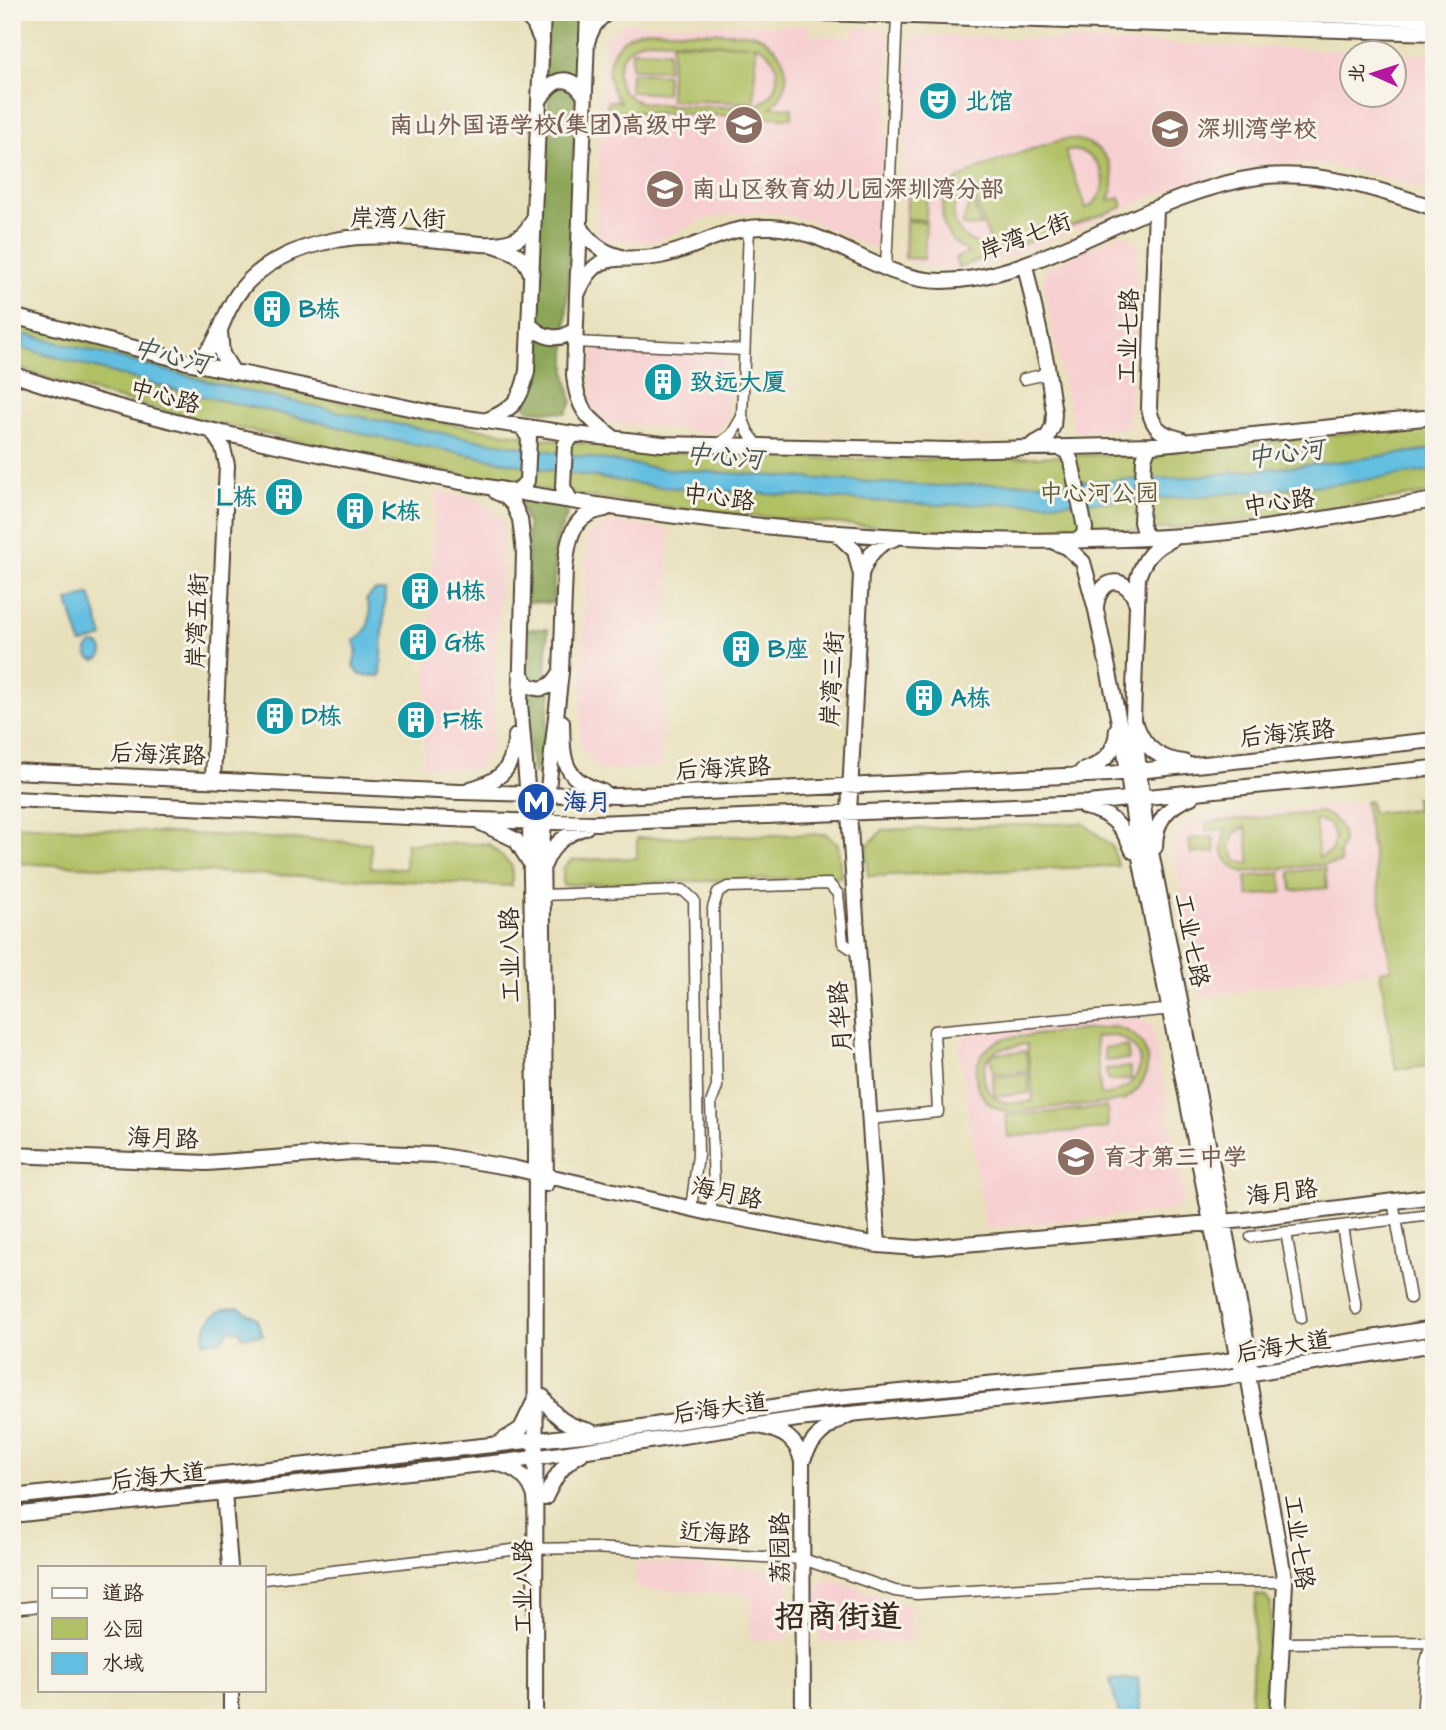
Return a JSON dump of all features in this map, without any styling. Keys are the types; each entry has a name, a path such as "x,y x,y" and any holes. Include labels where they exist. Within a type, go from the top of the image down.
{"main road":[{"path":"523,12 534,24 541,42"},
{"path":"484,421 509,409 521,394 527,371 543,12"},
{"path":"588,12 574,375 580,407 615,439"},
{"path":"586,45 593,26 609,12"},
{"path":"791,12 1434,33"},
{"path":"1245,12 1434,19"},
{"path":"539,102 555,81 564,80 576,85 584,95"},
{"name":"岸湾七街","path":"623,258 664,255 715,235 769,227 802,231 834,243 886,269 923,279 951,281 981,277 1024,265 1156,208 1227,183 1272,176 1307,177 1335,180 1403,197"},
{"path":"1403,197 1434,202"},
{"path":"1403,197 1434,208"},
{"name":"工业七路","path":"1156,208 1149,408 1152,423 1163,433 1189,440"},
{"path":"489,244 506,243 520,237 534,219"},
{"path":"580,225 588,240 595,246 623,258"},
{"name":"岸湾八街","path":"192,363 208,351 235,298 248,281 272,262 302,249 331,241 364,237 489,244"},
{"path":"489,244 521,257 529,268 531,278"},
{"path":"577,295 585,276 596,266 623,258"},
{"path":"1024,265 1047,366 1053,426 1048,436 1026,448"},
{"name":"中心路","path":"12,316 192,363 569,440 615,439 715,446 951,450 1152,445 1434,417"},
{"path":"529,324 548,337 575,335"},
{"path":"220,330 222,354 233,372"},
{"name":"中心路","path":"12,374 58,390 257,441 485,487 522,486 571,501 758,525 903,537 1050,540 1082,534 1150,538 1257,528 1434,500"},
{"path":"212,431 223,447 227,465"},
{"path":"522,486 525,433"},
{"path":"569,440 562,487 571,501"},
{"path":"227,465 234,450 257,441"},
{"path":"1150,538 1144,533 1141,522 1144,459 1152,445"},
{"path":"1059,447 1067,452 1071,461 1082,534"},
{"name":"岸湾五街","path":"213,779 227,465"},
{"name":"工业八路","path":"485,487 505,496 513,504 523,533 520,703 528,795 537,822 542,895 539,1398 545,1718"},
{"name":"工业八路","path":"541,1175 531,866 537,822 545,796 561,672 565,569 570,540 574,527 588,513 615,508"},
{"path":"834,531 855,551 861,575"},
{"name":"工业七路","path":"1186,536 1159,545 1145,559 1139,578 1133,772 1150,876 1248,1375 1285,1582 1278,1718"},
{"path":"861,575 866,561 876,547 903,537"},
{"name":"工业七路","path":"1050,540 1067,547 1083,562 1133,772"},
{"name":"岸湾三街","path":"849,785 861,575"},
{"path":"1096,610 1097,596 1109,583 1125,584 1132,589 1137,603"},
{"path":"520,673 528,685 541,689 552,684 561,672"},
{"path":"561,672 564,755 569,772 586,786 618,796"},
{"path":"459,792 490,783 510,765 515,749 520,703"},
{"path":"1061,776 1084,771 1107,758 1114,749 1117,736 1116,703"},
{"path":"1133,718 1144,742 1158,755 1179,761 1214,764"},
{"name":"后海滨路","path":"12,771 545,796 618,796 1133,772 1434,740"},
{"path":"1394,745 1402,751 1404,759 1398,772"},
{"path":"1245,761 1238,770 1238,775 1247,787"},
{"name":"后海滨路","path":"12,799 596,823 1065,804 1434,768"},
{"name":"月华路","path":"849,785 878,1245"},
{"path":"1150,876 1155,833 1163,815 1187,799 1208,791"},
{"path":"1065,804 1098,810 1116,821 1150,876"},
{"path":"474,820 516,840 531,866"},
{"path":"541,877 548,855 557,843 575,831 596,823"},
{"name":"海月路","path":"12,1155 207,1163 352,1152 436,1155 541,1175 710,1213 878,1245 935,1248 1218,1222 1434,1196"},
{"name":"后海大道","path":"12,1497 602,1433 802,1402 1244,1360 1434,1328"},
{"name":"后海大道","path":"12,1514 490,1463 850,1414 1248,1375 1434,1344"},
{"path":"488,1445 506,1440 517,1433 539,1398 556,1416 570,1425 602,1433"},
{"path":"802,1462 818,1435 850,1414"},
{"path":"758,1425 783,1432 799,1450 802,1462"},
{"path":"490,1463 508,1466 526,1478 541,1499 566,1464 589,1450"},
{"name":"荔园路","path":"802,1462 803,1718"},
{"path":"224,1492 230,1566"},
{"name":"工业八路","path":"535,1718 541,1549"},
{"path":"231,1692 231,1718"}],"street":[{"path":"886,269 897,16"},
{"path":"749,228 742,416 748,432 760,447"},
{"path":"575,335 744,350"},
{"path":"1024,379 1042,375 1047,366"},
{"path":"715,446 732,434 742,416"},
{"path":"710,1213 714,1186 711,1103 717,1087 713,908 716,896 728,887 829,884 838,894 843,943 858,953"},
{"path":"542,895 683,890 694,900 698,1155 691,1209"},
{"path":"869,1119 938,1112 934,1031 1176,1009"},
{"path":"1394,1201 1410,1298"},
{"path":"1251,1237 1431,1215"},
{"path":"1342,1226 1356,1309"},
{"path":"1286,1232 1301,1318"},
{"name":"近海路","path":"266,1579 541,1549 592,1548 803,1559 895,1591 917,1594 1125,1581 1285,1582"},
{"path":"12,1609 38,1606"},
{"path":"1422,1718 1422,1699 1434,1631"},
{"path":"1283,1643 1431,1642"}],"shaded area":[{"name":"南山外国语学校(集团)高级中学","path":"622,23 810,26 810,36 853,37 854,27 883,28 889,35 882,241 871,248 813,221 781,214 756,213 706,219 650,242 604,241 596,234 605,39"},
{"name":"深圳湾学校","path":"919,35 1338,50 1338,108 1408,108 1408,53 1434,54 1434,192 1355,170 1324,165 1261,165 1190,182 990,265 953,270 904,261 901,257 909,45"},
{"path":"1124,233 1139,246 1128,429 1074,432 1043,283 1048,267"},
{"name":"致远大厦","path":"593,350 729,357 726,422 715,433 605,422 591,403"},
{"path":"436,490 477,499 503,520 492,750 475,769 423,766"},
{"path":"609,522 670,529 660,768 600,770 580,748 587,535"},
{"path":"1365,802 1391,969 1201,997 1172,844 1189,819"},
{"name":"育才第三中学","path":"1137,1017 1152,1027 1184,1199 1174,1211 985,1229 959,1047 968,1033"},
{"path":"636,1562 777,1570 786,1578 789,1586 788,1641 750,1640 751,1595 636,1589"},
{"path":"830,1579 902,1603 910,1603 912,1642 819,1642 820,1610 816,1590"}],"green space":[{"path":"547,20 575,21 579,27 577,81 545,85"},
{"path":"646,30 752,34 763,39 773,46 785,65 785,87 780,98 771,107 792,108 792,118 607,111 608,101 620,102 609,80 611,58 616,48 634,34","holes":["648,40 754,45 672,43 670,100 754,103 756,45 764,50 775,64 776,82 767,98 751,106 646,103 627,95 618,77 618,68 628,50"]},
{"path":"632,50 668,51 668,70 631,69"},
{"path":"631,73 667,75 666,94 630,92"},
{"path":"558,84 576,91 566,329 549,332 537,324 541,169 548,140 549,92"},
{"path":"1078,140 1089,143 1098,150 1111,167 1113,178 1108,201 1120,198 1123,207 958,268 955,258 969,253 952,240 946,231 942,215 946,194 952,185 976,170 1056,142","holes":["1065,151 1090,156 1101,172 1101,192 1096,201 1086,209","970,186 991,244 968,239 956,224 955,204 960,194"]},
{"path":"908,182 927,182 926,220 906,219"},
{"path":"971,197 981,225 971,227 962,225"},
{"path":"906,221 926,222 924,259 905,258"},
{"name":"中心河公园","path":"12,323 249,382 407,416 568,442 697,454 892,459 1133,454 1251,444 1434,423 1434,492 1246,520 1091,533 888,528 666,507 551,491 416,466 137,404 12,366"},
{"path":"536,338 566,340 566,373 572,402 566,413 529,410 524,404 534,383"},
{"path":"521,499 566,506 567,515 556,541 553,603 527,602 528,525 519,502"},
{"path":"527,629 548,629 546,677 544,683 538,685 527,679"},
{"path":"551,689 540,774 532,774 525,691"},
{"path":"1434,796 1434,1065 1396,1070 1380,971 1391,969 1365,802 1370,801 1372,813 1416,809 1415,798"},
{"path":"1321,812 1334,819 1341,829 1343,842 1338,855 1341,863 1244,872 1231,865 1224,855 1222,842 1227,829 1206,830 1206,823","holes":["1315,820 1329,824 1335,837 1331,851 1319,858","1246,827 1250,864 1236,860 1230,847 1234,833"]},
{"path":"1083,823 1112,846 1118,866 868,876 867,846 883,830"},
{"path":"12,825 371,843 371,868 405,869 406,843 489,844 512,866 512,886 12,863"},
{"path":"826,834 838,844 841,877 563,885 563,868 572,860 637,858 637,838"},
{"path":"1213,837 1215,852 1191,854 1189,839"},
{"path":"1325,868 1327,888 1292,891 1290,872"},
{"path":"1281,873 1283,892 1248,896 1246,877"},
{"path":"1113,1027 1127,1031 1137,1038 1144,1047 1147,1070 1135,1092 1124,1100 1094,1105 1006,1111 986,1101 978,1088 976,1074 984,1052 1006,1038","holes":["1116,1036 1128,1042 1136,1051 1139,1069 1127,1086 1101,1095 1095,1037","1027,1044 1033,1101 1011,1103 997,1099 985,1082 984,1067 987,1061 991,1055 993,1074 1028,1071 1026,1051 992,1054 999,1049"]},
{"path":"1127,1046 1129,1059 1105,1061 1104,1048"},
{"path":"1130,1067 1131,1079 1108,1081 1106,1069"},
{"path":"1028,1074 1029,1093 994,1096 993,1077"},
{"path":"1107,1107 1108,1128 1008,1137 1006,1116"},
{"path":"1256,1595 1265,1596 1271,1604 1264,1718 1250,1718"}],"water":[{"path":"25,334 250,392 371,419 472,439 663,469 932,486 1180,478 1434,449 1434,470 1344,483 1203,496 1096,502 934,505 660,487 536,468 371,436 179,391 22,348"},
{"path":"374,591 385,591 381,676 360,675 353,665 357,651 354,641 369,623 370,612 366,600"},
{"path":"90,594 103,637 81,644 68,601"},
{"path":"92,644 98,644 103,652 101,658 92,660 87,655 87,649"},
{"path":"231,1308 239,1308 256,1318 263,1335 243,1337 240,1331 231,1329 224,1339 204,1342 206,1327 213,1316"},
{"path":"1138,1678 1141,1718 1120,1718 1110,1680"}],"place":[{"name":"北馆","path":"938,101"},
{"name":"南山外国语学校(集团)高级中学","path":"744,125"},
{"name":"深圳湾学校","path":"1170,129"},
{"name":"南山区教育幼儿园深圳湾分部","path":"665,189"},
{"name":"B栋","path":"272,309"},
{"name":"致远大厦","path":"663,382"},
{"name":"L栋","path":"284,497"},
{"name":"K栋","path":"355,511"},
{"name":"H栋","path":"420,591"},
{"name":"G栋","path":"418,642"},
{"name":"B座","path":"741,649"},
{"name":"A栋","path":"924,698"},
{"name":"D栋","path":"275,716"},
{"name":"F栋","path":"416,720"},
{"name":"海月","path":"536,802"},
{"name":"育才第三中学","path":"1076,1157"}],"district":[{"name":"招商街道","path":"838,1616"}],"water label":[{"name":"中心河","path":"171,355"},
{"name":"中心河","path":"1285,453"},
{"name":"中心河","path":"724,456"}]}
